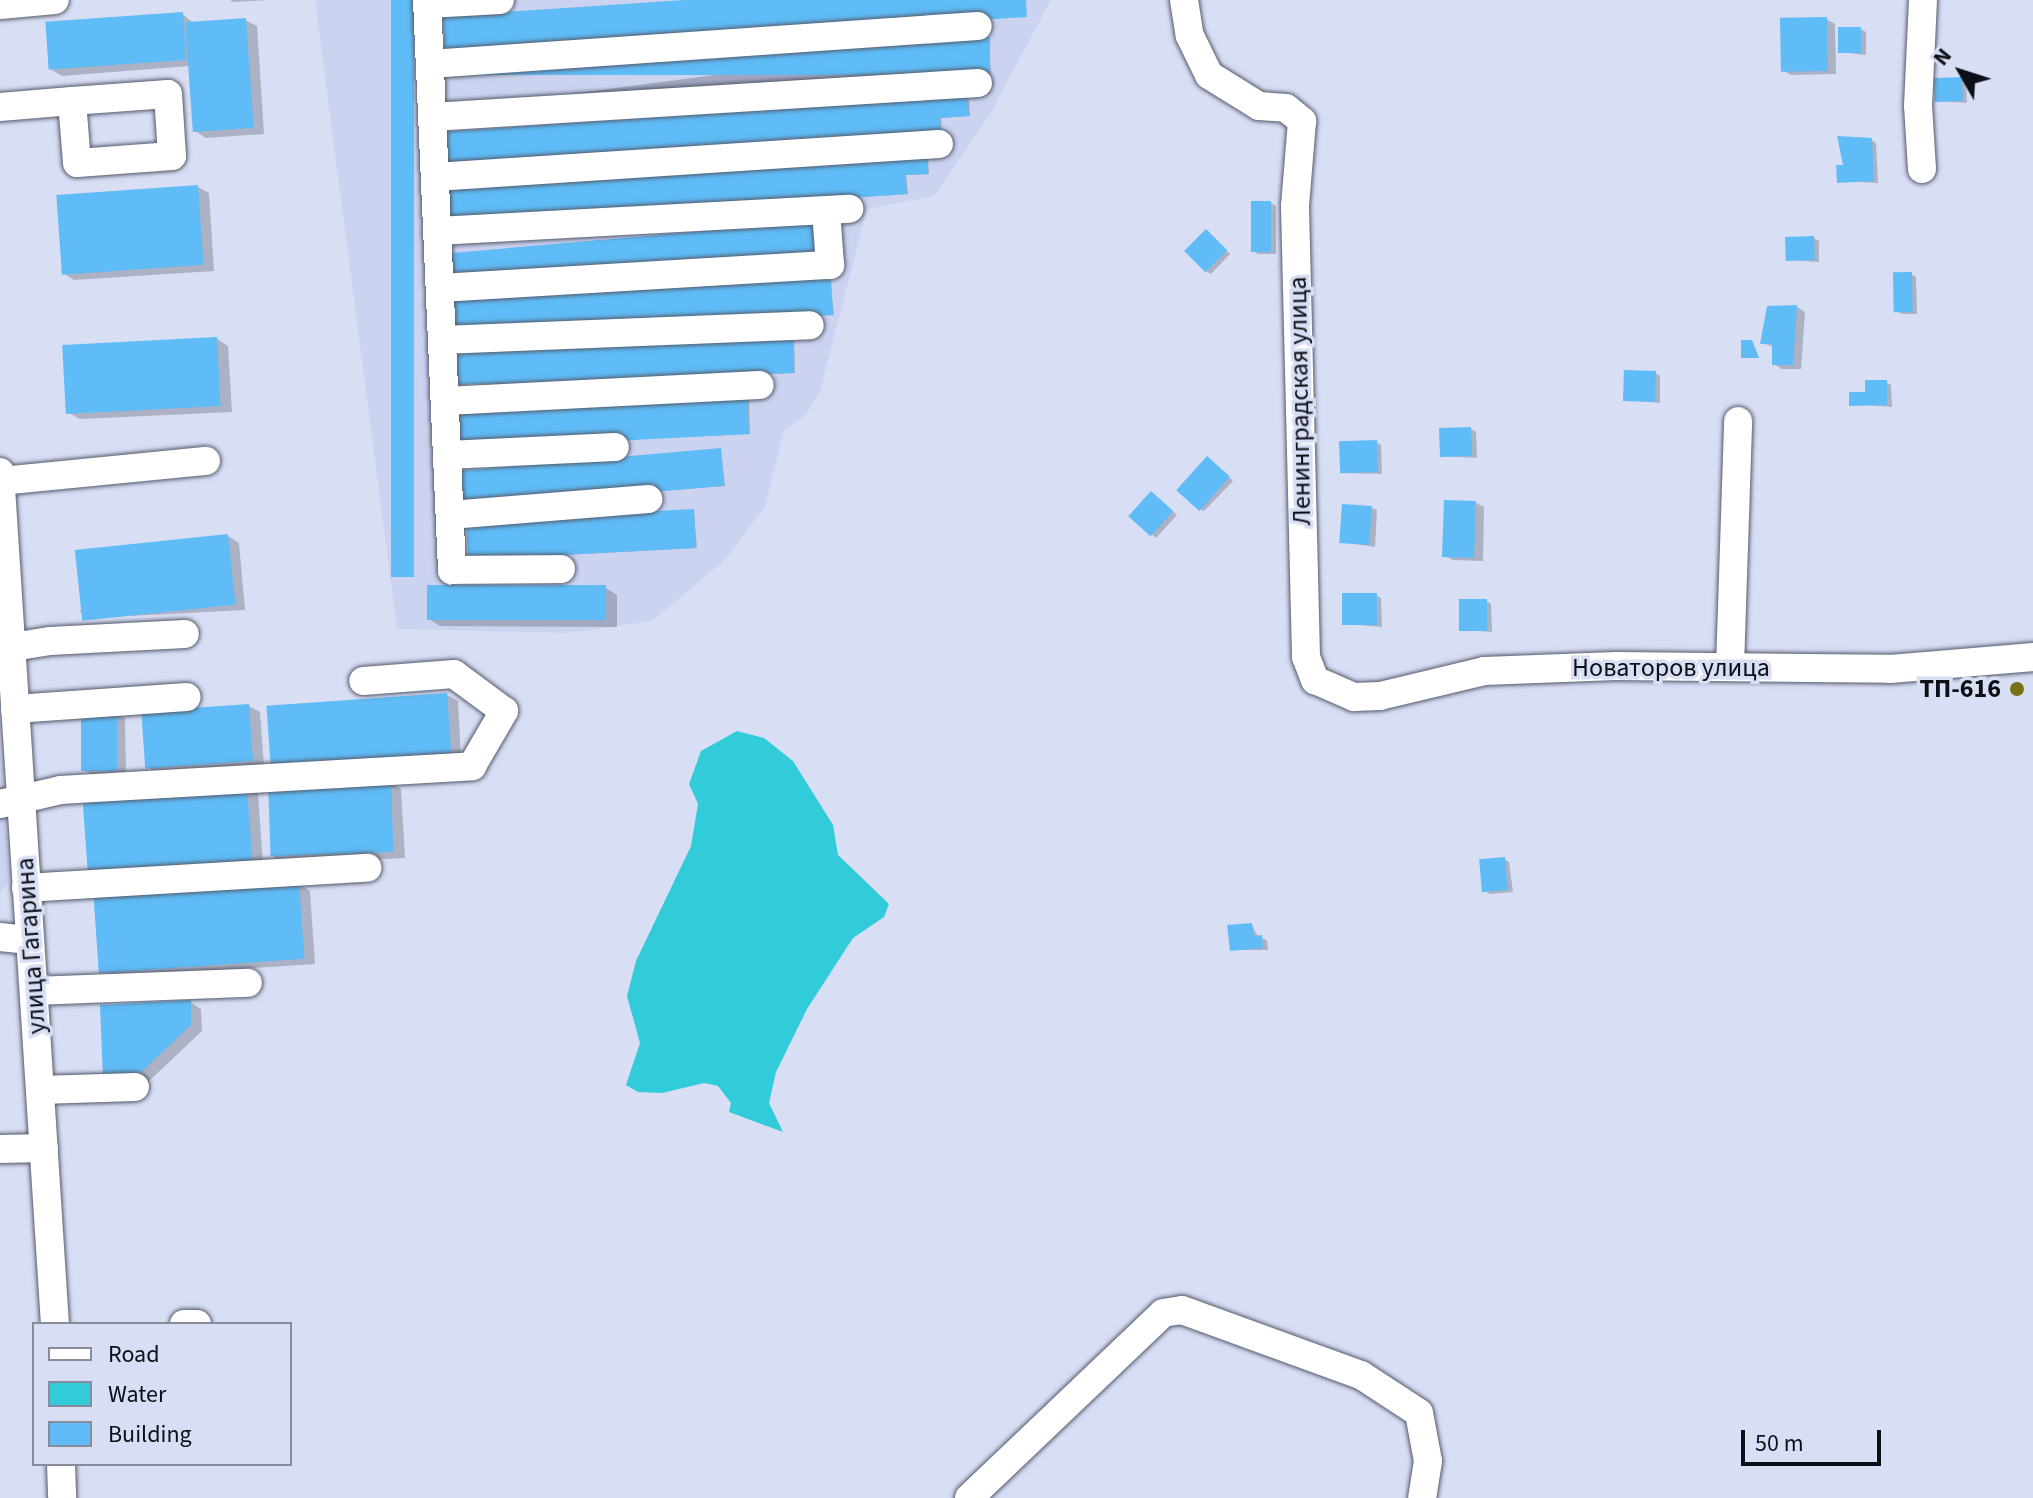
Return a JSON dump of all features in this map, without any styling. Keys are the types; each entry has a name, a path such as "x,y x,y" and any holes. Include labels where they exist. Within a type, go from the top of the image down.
{"street":[{"path":"0,5 55,0"},
{"path":"500,0 427,2 452,570 561,569"},
{"name":"Ленинградская улица","path":"1184,0 1190,36 1209,75 1259,106 1286,108 1302,121 1295,206 1306,657 1315,680"},
{"path":"1922,169 1918,106 1923,0"},
{"path":"430,64 978,26"},
{"path":"432,117 978,83"},
{"path":"0,107 72,101"},
{"path":"435,177 939,144"},
{"path":"437,231 837,210 830,265 440,288"},
{"path":"442,340 810,325"},
{"path":"445,401 760,385"},
{"path":"1730,667 1738,421"},
{"path":"447,455 615,447"},
{"path":"1,481 206,461"},
{"name":"улица Гагарина","path":"0,472 5,649 15,709 8,739 10,803 17,880 30,940 35,991 55,1322"},
{"path":"450,515 648,499"},
{"path":"5,649 50,641 185,634"},
{"name":"Новаторов улица","path":"1315,680 1354,697 1380,696 1484,671 1730,667 1890,669 2033,657"},
{"path":"10,803 61,790 472,766 504,711 454,674 363,681"},
{"path":"15,709 187,697"},
{"path":"17,880 367,868"},
{"path":"0,937 30,940"},
{"path":"35,991 248,983"},
{"path":"40,1090 135,1087"},
{"path":"0,1149 44,1148"},
{"path":"969,1498 1163,1313 1182,1310 1361,1375 1419,1413 1428,1461 1422,1498"},
{"path":"61,1466 62,1498"}],"shaded area":[{"path":"315,0 1051,0 989,116 934,196 867,209 820,391 806,415 784,430 765,506 725,560 652,621 569,633 397,629"},
{"path":"0,742 9,881 0,892"}],"water":[{"path":"737,731 764,738 793,761 833,825 838,855 889,904 884,917 853,938 807,1009 776,1072 769,1103 783,1132 729,1112 731,1103 718,1086 704,1083 662,1093 638,1092 626,1085 640,1043 627,996 636,961 691,846 698,804 689,784 701,751"}],"building":[{"path":"391,0 413,0 413,577 391,577"},
{"path":"685,0 1026,0 1027,17 445,56 443,16"},
{"path":"183,12 186,60 49,70 45,22"},
{"path":"1827,17 1828,71 1781,72 1780,18"},
{"path":"246,18 254,128 193,132 185,22"},
{"path":"1838,27 1861,27 1861,53 1838,53"},
{"path":"448,37 990,37 990,75 448,75"},
{"path":"1962,77 1963,101 1935,102 1934,78"},
{"path":"967,96 969,116 940,118 941,132 444,169 442,132"},
{"path":"1837,136 1872,138 1874,181 1837,183 1836,165 1843,165"},
{"path":"927,154 928,174 905,175 907,194 447,225 445,188"},
{"path":"198,185 204,265 62,275 56,195"},
{"path":"1251,201 1271,201 1271,252 1251,252"},
{"path":"818,221 821,258 450,290 446,254"},
{"path":"1206,229 1227,250 1205,272 1184,251"},
{"path":"1814,236 1815,260 1786,261 1785,237"},
{"path":"1893,272 1912,272 1913,312 1894,312"},
{"path":"831,277 833,315 453,335 451,297"},
{"path":"1797,305 1793,365 1772,365 1772,344 1760,344 1767,306"},
{"path":"793,336 794,373 451,385 449,348"},
{"path":"217,337 221,406 66,414 62,345"},
{"path":"1741,340 1752,340 1759,358 1741,358"},
{"path":"1624,370 1656,371 1655,402 1623,401"},
{"path":"1865,380 1887,380 1887,405 1849,406 1849,392 1865,392"},
{"path":"747,395 749,434 460,449 458,410"},
{"path":"1471,427 1472,456 1440,457 1439,428"},
{"path":"1377,440 1378,472 1340,473 1339,441"},
{"path":"721,448 724,486 462,509 459,471"},
{"path":"1207,456 1230,477 1199,511 1176,490"},
{"path":"1151,491 1173,511 1151,536 1128,516"},
{"path":"1444,500 1476,501 1474,558 1442,557"},
{"path":"1342,504 1372,506 1369,545 1339,543"},
{"path":"694,509 696,548 468,560 466,521"},
{"path":"228,534 235,605 82,621 75,550"},
{"path":"427,585 606,585 606,620 427,620"},
{"path":"1342,593 1377,593 1377,625 1342,625"},
{"path":"1459,599 1487,599 1487,631 1459,631"},
{"path":"447,693 451,753 271,765 266,706"},
{"path":"249,704 253,761 145,768 141,712"},
{"path":"81,712 117,712 117,771 81,771"},
{"path":"391,780 394,852 271,856 268,784"},
{"path":"247,785 252,860 88,871 82,797"},
{"path":"1505,857 1508,890 1482,892 1479,859"},
{"path":"299,882 304,959 99,973 94,896"},
{"path":"1252,923 1254,936 1262,935 1263,948 1230,951 1227,925"},
{"path":"191,1000 191,1025 135,1078 103,1079 100,1005"}],"place":[{"name":"ТП-616","path":"2017,689"}]}
